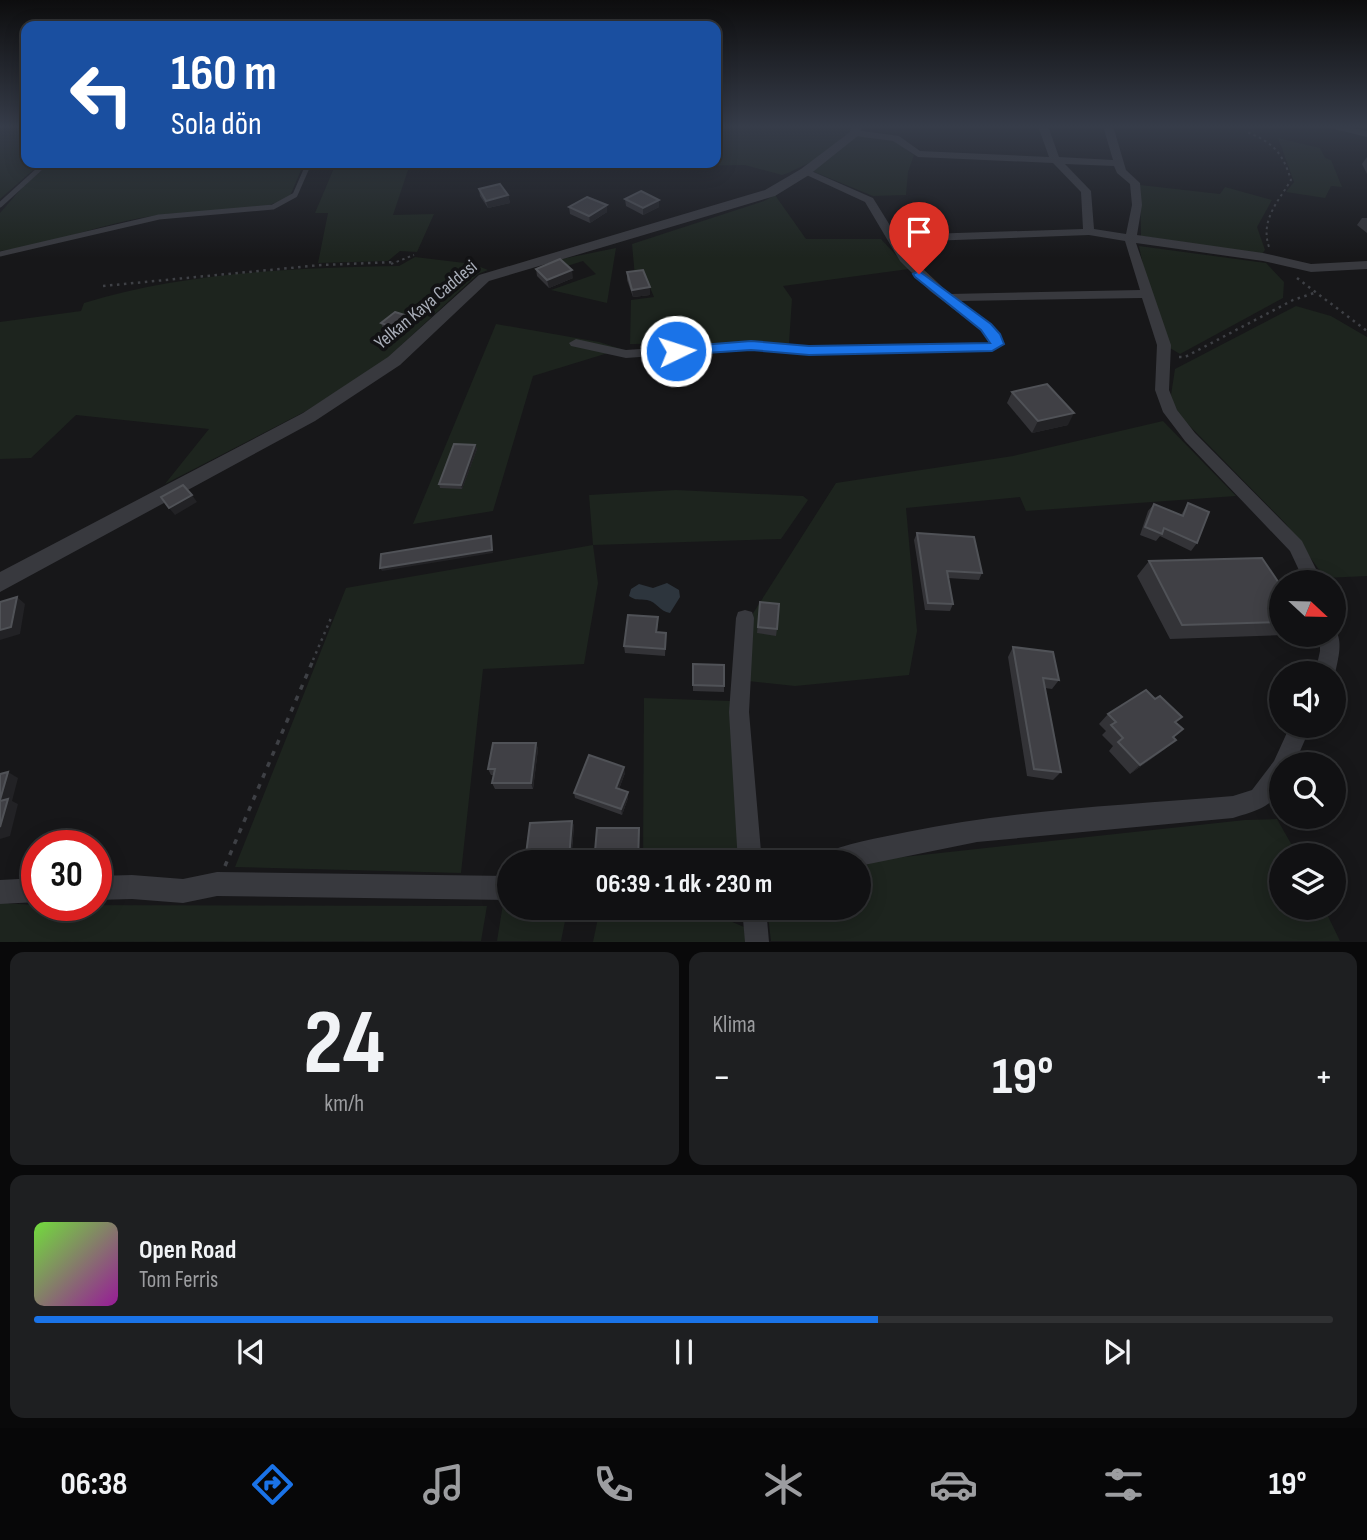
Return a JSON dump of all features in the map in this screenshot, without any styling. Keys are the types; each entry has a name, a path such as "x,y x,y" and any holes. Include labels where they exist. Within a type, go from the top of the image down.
{"street":[{"name":"Yelkan Kaya Caddesi","path":"0,583 309,416 394,361 484,278 770,193 807,170"},
{"path":"1066,170 1086,191 1089,202 1089,232"},
{"path":"1121,170 1135,183 1137,205 1130,243 1164,345 1162,390 1170,412 1190,437 1296,546 1308,570"},
{"path":"576,343 626,354 751,345 809,351 992,347 997,344 986,327 946,298 904,258 869,200 805,172"},
{"path":"892,239 1089,232 1264,257 1280,263 1327,269 1367,265"},
{"path":"946,298 1147,294"},
{"path":"745,618 739,712 749,850"},
{"path":"867,850 977,831 1233,807 1259,799 1269,785"},
{"path":"112,888 183,891 217,884 497,888"},
{"path":"0,892 21,891"},
{"path":"755,920 757,942"}],"lane":[{"path":"0,205 39,170"},
{"path":"0,254 159,217 273,207 295,195 306,170"}],"path":[{"path":"1287,170 1291,180 1266,223 1266,241 1280,263 1367,331"},
{"path":"103,286 321,265 391,264 414,255"},
{"path":"1165,358 1185,357 1293,300 1315,293"},
{"path":"217,884 331,618"}],"shaded area":[{"path":"0,170 33,170 0,199"},
{"path":"42,170 301,170 290,196 264,206 146,217 0,251 0,213 28,181"},
{"path":"333,170 411,170 408,170 393,215 434,214 417,252 400,251 388,261 318,263 328,213 315,213"},
{"path":"763,170 794,170 782,175"},
{"path":"909,170 906,195 873,196 812,171"},
{"path":"1290,170 1335,170 1342,187 1331,186 1325,198 1286,192 1294,182"},
{"path":"1140,185 1220,194 1225,187 1272,200 1257,227 1265,250 1262,254 1141,236"},
{"path":"775,195 806,239 881,239 909,269 783,286 792,299 789,343 630,344 631,300 654,297 645,276 635,277 632,244 764,201"},
{"path":"1139,246 1266,263 1284,282 1283,298 1180,354 1170,348 1145,275"},
{"path":"616,248 607,303 551,290 596,274 583,261 564,267 557,260"},
{"path":"415,257 473,264 488,270 478,274 381,364 306,411 165,484 209,429 76,415 31,458 0,459 0,322 81,311 84,303 161,284 280,270 399,266"},
{"path":"1296,306 1331,316 1367,337 1367,576 1346,577 1346,570 1319,570 1286,524 1176,412 1171,395 1175,369"},
{"path":"496,324 599,342 621,349 533,376 493,511 413,524"},
{"path":"1163,421 1236,496 1026,511 1020,497 906,508 917,631 909,675 795,686 748,681 752,615 836,483 1013,456"},
{"path":"676,490 803,496 808,500 781,539 593,545 589,495"},
{"path":"593,545 598,583 584,664 483,669 461,873 235,867 346,588"},
{"path":"667,583 679,590 680,597 670,613 650,601 629,596 631,589 639,584 653,588"},
{"path":"644,698 730,701 740,850 643,850"},
{"path":"1269,819 1269,829 1283,829 1291,843 1269,843 1269,920 1330,920 1340,941 771,941 768,920 871,920 871,863 876,860"},
{"path":"0,903 21,904 21,921 112,921 112,905 487,906 481,941 0,942"},
{"path":"500,920 565,920 561,941 497,941"},
{"path":"598,920 728,920 744,927 746,942 593,942"}],"building":[{"path":"500,184 508,195 486,201 479,189"},
{"path":"641,191 659,200 643,208 625,199"},
{"path":"587,197 607,205 589,216 569,207"},
{"path":"560,259 572,270 547,280 536,269"},
{"path":"643,270 650,287 632,290 627,272"},
{"path":"395,312 411,317 397,329 381,323"},
{"path":"1047,384 1074,413 1038,421 1012,392"},
{"path":"454,444 475,445 461,485 439,484"},
{"path":"183,485 192,495 169,508 161,497"},
{"path":"1188,503 1209,512 1197,543 1164,528 1162,534 1145,527 1154,504 1183,516"},
{"path":"917,533 974,537 982,573 947,571 953,604 928,603"},
{"path":"491,536 492,550 380,568 381,554"},
{"path":"1262,558 1270,570 1269,622 1182,625 1149,561"},
{"path":"17,597 11,627 0,630 0,602"},
{"path":"760,602 779,604 777,629 758,627"},
{"path":"628,615 658,617 656,632 666,633 665,649 624,646"},
{"path":"1013,647 1053,652 1059,680 1043,678 1061,772 1034,769"},
{"path":"693,664 724,665 724,686 693,685"},
{"path":"1146,690 1155,699 1160,696 1182,717 1175,722 1183,729 1173,737 1176,740 1140,765 1118,742 1123,738 1111,725 1116,722 1108,714"},
{"path":"493,743 536,743 531,783 492,783 495,769 488,769"},
{"path":"589,755 624,767 616,788 628,792 621,809 574,793"},
{"path":"8,772 0,800 0,774"},
{"path":"8,799 0,827 0,801"},
{"path":"572,821 570,850 527,850 530,823"},
{"path":"597,828 639,828 638,850 595,850"}],"route":[{"path":"676,351 751,345 809,351 992,347 997,344 986,327 919,274"}]}
